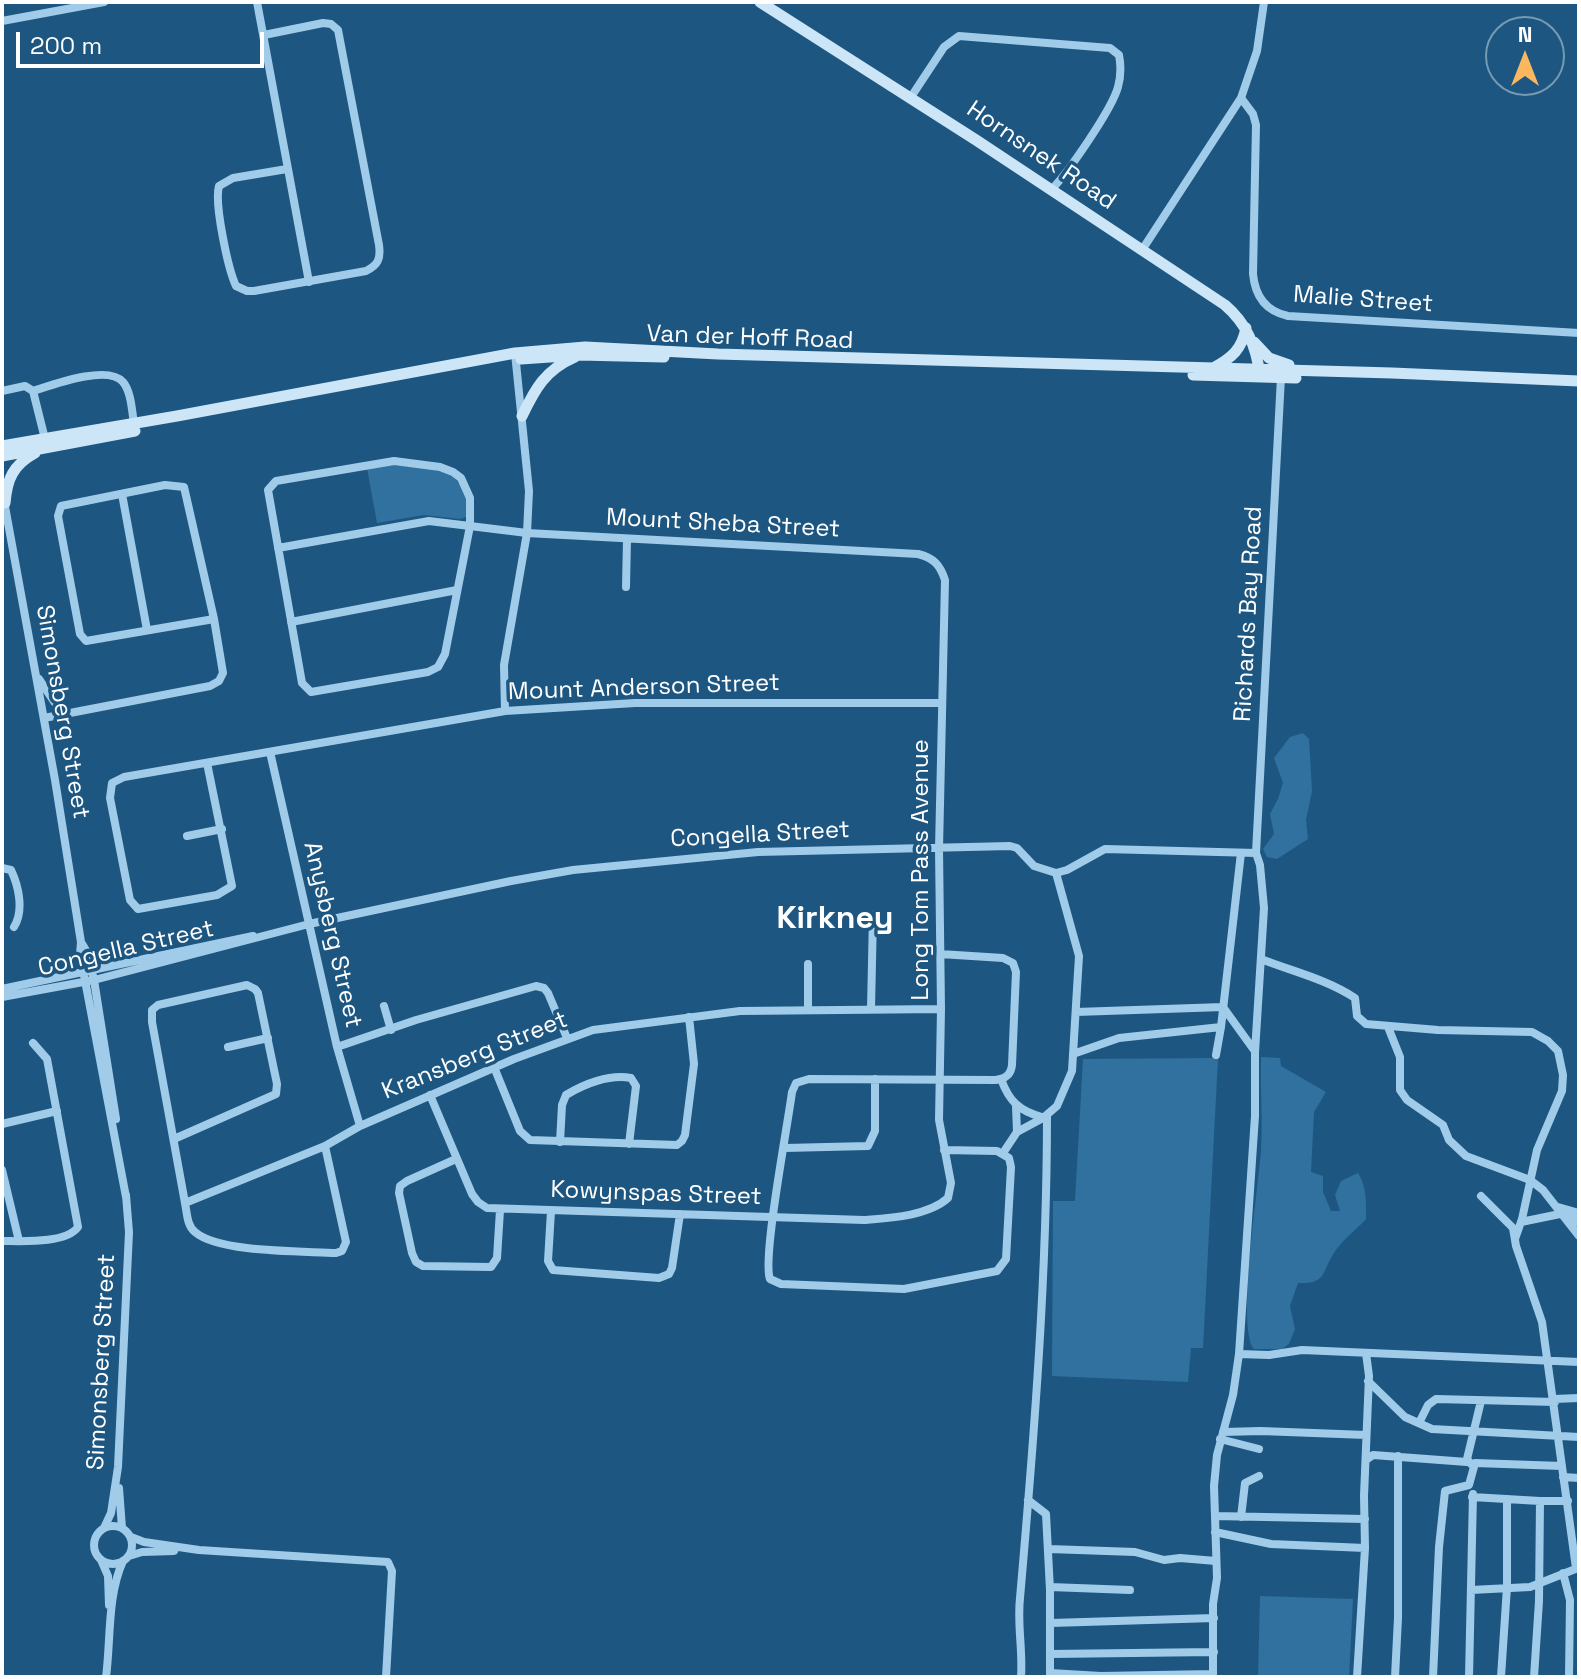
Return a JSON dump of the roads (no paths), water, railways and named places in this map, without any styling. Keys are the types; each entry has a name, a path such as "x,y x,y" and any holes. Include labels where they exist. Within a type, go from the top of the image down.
{"main road":[{"name":"Hornsnek Road","path":"760,2 911,97 1225,305 1239,317 1269,358 1279,363 1324,371"},
{"path":"1213,368 1233,356 1249,333 1260,373"},
{"name":"Van der Hoff Road","path":"2,446 44,444 546,349 612,347 718,354 1213,368 1281,377 1447,382 1506,379"},
{"path":"522,416 543,378 579,355"},
{"name":"Van der Hoff Road","path":"2,456 134,424 515,356 579,355 1260,373 1324,371 1579,381"},
{"path":"3,496 14,468 44,444"}],"street":[{"path":"2,21 104,2"},
{"path":"257,2 309,282"},
{"path":"1142,250 1241,98 1257,51 1264,2"},
{"path":"264,35 323,23 331,24 338,30 379,245 380,255 374,267 254,291 242,290 234,282 219,206 219,186 233,178 287,169"},
{"path":"911,97 944,47 959,36 1104,46 1115,51 1121,67 1114,98 1063,178 1051,190"},
{"name":"Malie Street","path":"1241,98 1253,114 1256,125 1253,274 1254,289 1268,309 1288,316 1579,333"},
{"path":"505,711 504,665 527,533 529,491 515,356"},
{"path":"33,391 86,376 114,375 124,384 134,424"},
{"name":"Richards Bay Road","path":"1213,1675 1214,1486 1239,1354 1255,1116 1255,1052 1264,908 1256,853 1281,377"},
{"path":"2,391 25,386 33,391 44,444"},
{"path":"385,462 440,467 458,475 470,498 470,526 445,654 438,667 424,673 319,693 305,689 267,496 273,483 385,462"},
{"path":"44,718 215,684 222,677 223,669 214,619 184,487 174,484 66,504 59,511 80,634 86,641 214,619"},
{"path":"122,494 147,630"},
{"name":"Simonsberg Street","path":"3,496 81,942 87,952 87,970 126,1197 129,1232 118,1467 111,1513 104,1528"},
{"name":"Mount Sheba Street","path":"278,548 420,522 527,533 918,554"},
{"path":"626,587 627,539"},
{"name":"Long Tom Pass Avenue","path":"918,554 933,560 941,568 945,580 939,849 939,1120 951,1183 948,1198"},
{"path":"291,622 457,590"},
{"path":"35,671 57,706 68,713"},
{"name":"Mount Anderson Street","path":"207,763 232,880 230,889 217,895 138,909 133,906 110,798 112,783 124,777 505,711 635,703 942,703"},
{"name":"Anysberg Street","path":"270,752 337,1047 360,1126"},
{"path":"187,836 222,829"},
{"name":"Congella Street","path":"2,997 90,980 309,924 511,881 641,862 758,852 1010,846 1017,848 1034,866 1056,873"},
{"path":"1003,1153 1017,1132 1057,1106 1070,1082 1079,956 1056,873 1105,849 1256,853"},
{"path":"1216,1055 1241,853"},
{"path":"2,868 11,870 16,882 20,915 14,927"},
{"path":"871,1009 873,915"},
{"name":"Congella Street","path":"2,989 243,937 258,937"},
{"path":"940,954 1003,958 1014,966 1010,1073 1001,1079 799,1081 792,1092 774,1218 770,1279 776,1283 896,1290 993,1273 1002,1267 1006,1259 1009,1158 994,1151 944,1150"},
{"path":"1261,959 1324,980 1355,998 1357,1016 1362,1022 1388,1027 1532,1032 1554,1046 1563,1087 1544,1129 1515,1239"},
{"path":"808,964 808,1009"},
{"path":"174,1139 275,1096 278,1087 268,1038 257,992 249,986 155,1007 152,1012 185,1203 192,1230 230,1245 251,1249 341,1252 345,1247 344,1233 325,1146"},
{"path":"337,1047 416,1020 536,986 548,993 567,1038"},
{"path":"384,1006 391,1030"},
{"path":"1076,1012 1223,1007"},
{"path":"1223,1007 1255,1052"},
{"name":"Kransberg Street","path":"185,1203 325,1146 360,1126 494,1067 593,1030 740,1011 941,1009"},
{"path":"494,1067 525,1137 530,1140 673,1146 682,1141 694,1070 689,1017"},
{"path":"1073,1054 1119,1038 1221,1027"},
{"path":"1388,1027 1400,1057 1400,1090 1407,1100 1443,1125 1449,1140 1466,1156 1530,1180 1543,1190 1553,1205 1570,1213 1579,1223"},
{"path":"228,1047 268,1038"},
{"path":"2,1241 40,1241 73,1233 78,1227 47,1059 33,1043"},
{"path":"560,1142 562,1105 566,1095 594,1082 620,1077 631,1078 636,1086 629,1144"},
{"path":"785,1148 868,1146 875,1131 875,1079"},
{"path":"1001,1079 1016,1106 1017,1132"},
{"path":"430,1095 456,1159 478,1202 487,1208 500,1210 497,1258 491,1267 423,1266 416,1262 405,1223 400,1186 456,1159"},
{"path":"1016,1106 1030,1114 1045,1116"},
{"path":"2,1124 57,1111"},
{"path":"1021,1677 1019,1601 1047,1191 1045,1116"},
{"path":"2,1170 19,1241"},
{"path":"1471,1590 1530,1587 1578,1568 1542,1322 1510,1223 1481,1196"},
{"name":"Kowynspas Street","path":"500,1210 882,1219 933,1208 948,1198"},
{"path":"551,1211 548,1261 553,1270 659,1278 667,1276 672,1268 680,1214"},
{"path":"1521,1222 1570,1213"},
{"path":"1570,1213 1579,1236"},
{"path":"1239,1354 1269,1355 1297,1350 1579,1362"},
{"path":"1357,1677 1365,1548 1366,1353"},
{"path":"1368,1381 1405,1417 1432,1429 1579,1437"},
{"path":"1419,1423 1428,1405 1436,1399 1579,1398"},
{"path":"1469,1677 1470,1463 1472,1432 1481,1401"},
{"path":"1222,1436 1261,1431 1366,1435"},
{"path":"1222,1436 1259,1449"},
{"path":"1366,1460 1373,1455 1562,1466"},
{"path":"1395,1677 1398,1456"},
{"path":"118,1467 122,1528"},
{"path":"1241,1517 1245,1483 1259,1476"},
{"path":"1563,1477 1579,1478"},
{"path":"1433,1677 1443,1501 1446,1489 1470,1484"},
{"path":"1472,1497 1568,1501"},
{"path":"1501,1677 1507,1587 1507,1499"},
{"path":"1028,1500 1046,1514 1050,1675 1213,1675"},
{"path":"1534,1677 1540,1501"},
{"path":"1215,1516 1365,1519"},
{"path":"110,1626 108,1576 94,1543 104,1528 110,1526 122,1528 131,1537 144,1542 199,1550 388,1562 392,1571 386,1677"},
{"path":"1215,1532 1271,1544 1365,1548"},
{"path":"107,1677 118,1571 133,1543 131,1537"},
{"path":"1049,1549 1135,1552 1164,1560 1216,1561"},
{"path":"101,1560 113,1564 142,1552 199,1550"},
{"path":"1563,1573 1570,1600 1569,1677"},
{"path":"1050,1587 1130,1590"},
{"path":"1051,1623 1214,1618"},
{"path":"1050,1654 1214,1652"}],"district":[{"name":"Kirkney","path":"835,919"}]}
